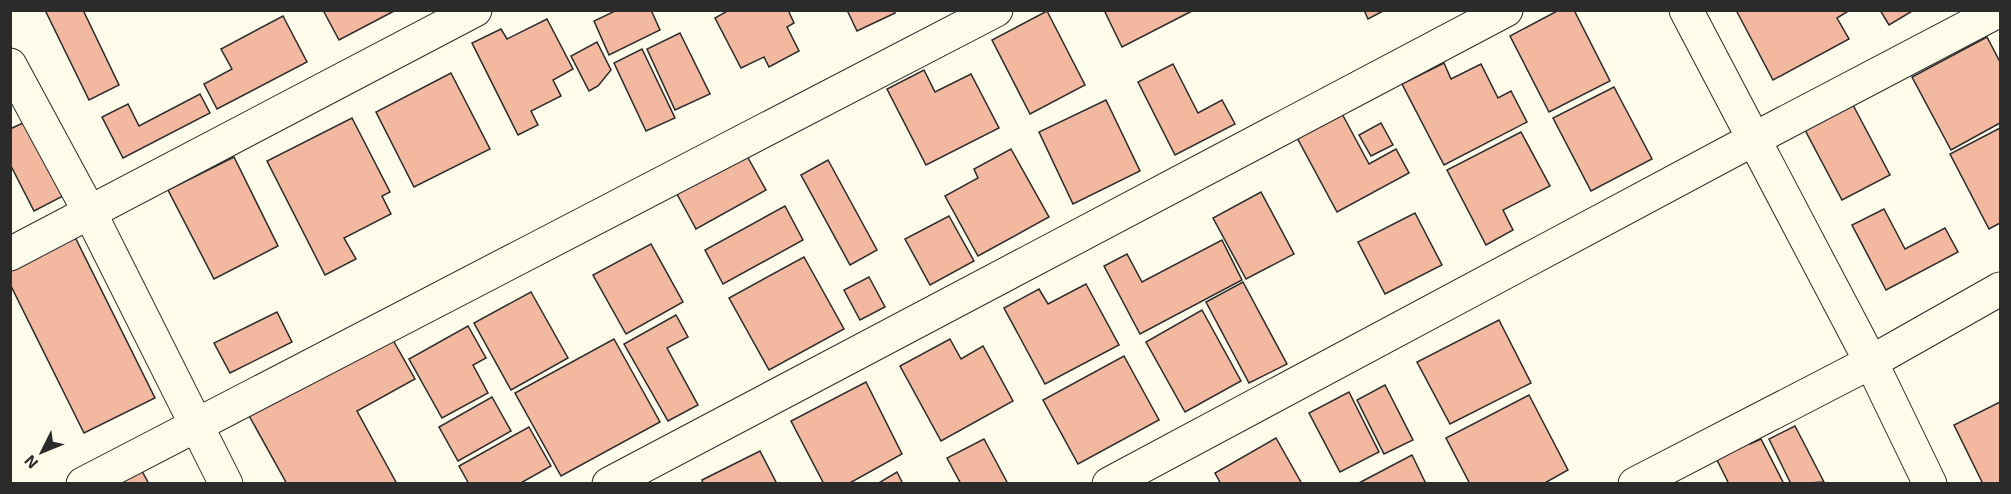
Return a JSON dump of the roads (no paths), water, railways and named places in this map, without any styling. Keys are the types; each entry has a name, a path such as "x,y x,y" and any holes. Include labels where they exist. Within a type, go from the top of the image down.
{"street":[{"path":"10,254 475,10"},
{"path":"83,483 996,10"},
{"path":"609,483 1506,10"},
{"path":"1686,10 1870,362 1930,483"},
{"path":"1109,483 2000,10"},
{"path":"10,65 90,213 226,483"},
{"path":"1635,483 1870,362 2001,289"}]}
